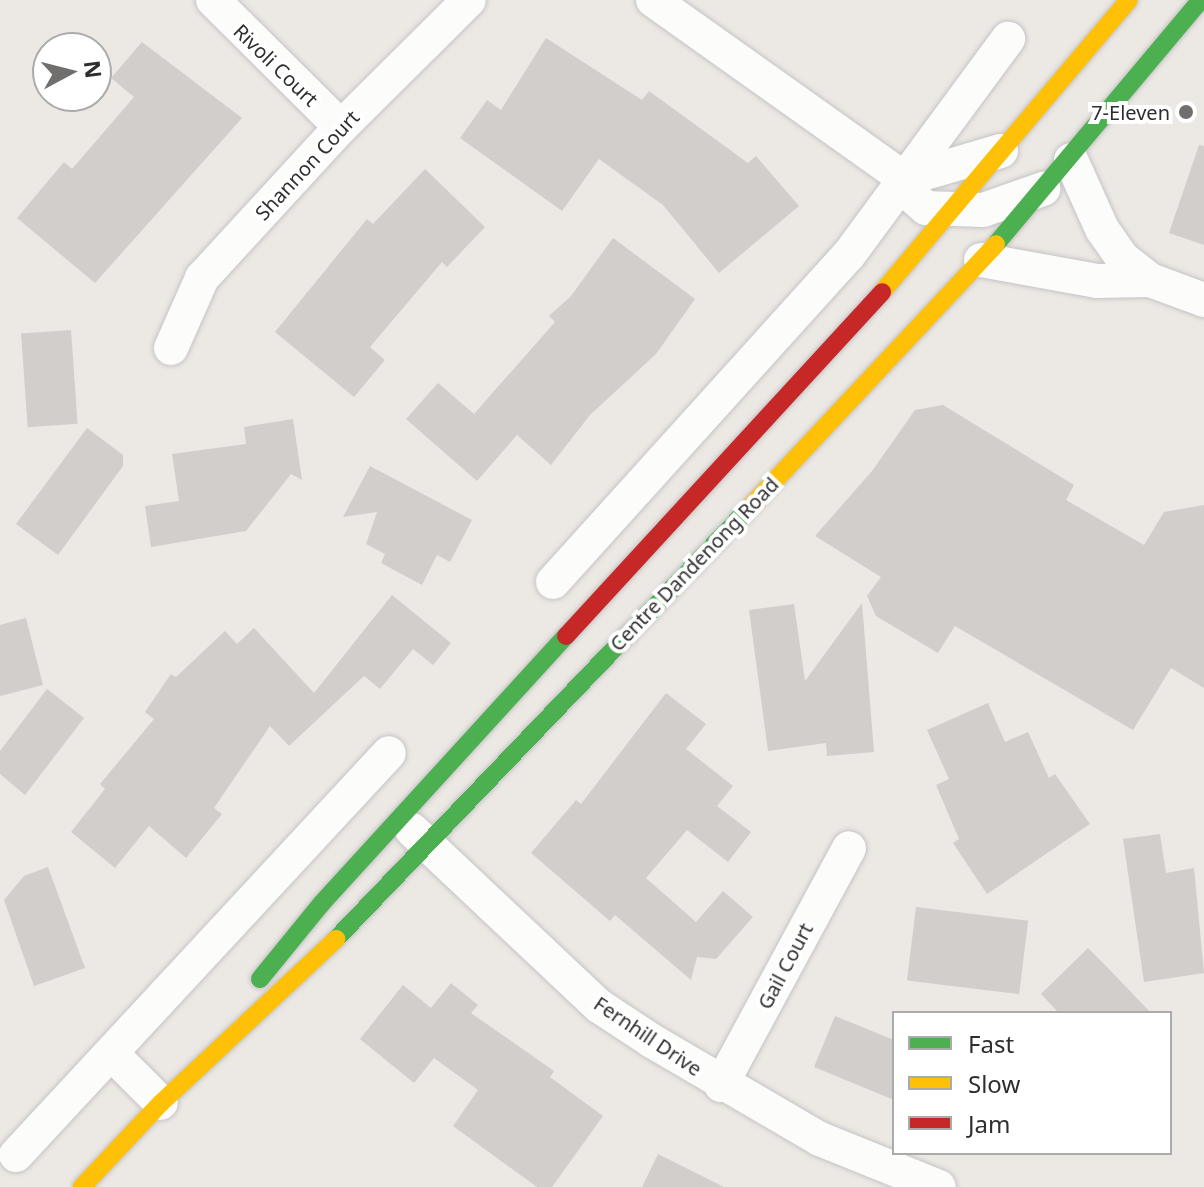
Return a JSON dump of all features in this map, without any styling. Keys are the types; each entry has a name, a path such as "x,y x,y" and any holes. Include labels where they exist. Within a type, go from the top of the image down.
{"main road":[{"name":"Centre Dandenong Road","path":"161,1103 322,903 645,547 781,406 1129,0"},
{"name":"Centre Dandenong Road","path":"82,1187 161,1103 360,916 981,260 1071,160 1201,0"}],"street":[{"name":"Rivoli Court","path":"213,0 341,127"},
{"name":"Shannon Court","path":"171,348 202,278 341,127 469,0"},
{"path":"653,0 905,179 908,192 926,208 948,212 1002,206 1048,187"},
{"path":"553,582 848,256 1008,39"},
{"path":"905,179 1001,151"},
{"path":"1071,160 1102,229 1122,258 1150,280 1204,300"},
{"path":"981,260 1097,281 1150,280"},
{"path":"16,1155 389,753"},
{"name":"Fernhill Drive","path":"400,820 599,1006 721,1085 820,1139 939,1187"},
{"name":"Gail Court","path":"721,1085 849,848"},
{"path":"112,1054 161,1103"}],"building":[{"path":"546,38 642,100 649,91 748,163 756,156 799,206 719,273 663,205 599,159 562,211 460,138 487,100 501,110"},
{"path":"142,42 242,118 95,283 17,218 64,162 72,169 134,97 112,77"},
{"path":"1199,145 1204,146 1204,245 1169,233"},
{"path":"425,169 485,227 447,267 442,262 370,347 385,360 354,397 275,332 367,219 373,224"},
{"path":"613,238 695,299 656,354 590,415 551,465 517,435 477,481 406,419 438,383 474,414 555,322 549,316 571,296"},
{"path":"71,330 78,424 28,427 21,333"},
{"path":"943,405 1074,485 1066,500 1144,545 1164,512 1204,505 1204,688 1171,668 1133,730 955,626 938,653 876,616 867,596 881,577 815,536 872,471 915,410"},
{"path":"293,419 302,480 291,474 246,531 151,547 145,506 179,501 172,454 246,444 244,427"},
{"path":"87,428 123,455 123,466 58,555 16,524"},
{"path":"370,466 472,520 450,562 437,555 422,585 381,563 385,554 366,544 377,512 343,517"},
{"path":"392,595 451,643 433,665 413,649 380,689 364,676 289,746 270,726 214,808 222,814 186,858 149,826 115,868 71,832 105,789 100,784 154,719 145,712 171,674 176,677 225,631 237,644 254,628 314,693"},
{"path":"862,603 874,752 827,756 826,743 768,751 749,610 794,604 805,681"},
{"path":"26,618 43,685 0,696 0,625"},
{"path":"47,689 84,718 25,795 0,774 0,751"},
{"path":"666,693 706,724 686,749 733,786 717,806 751,832 728,862 687,830 646,878 696,922 723,891 753,917 716,959 697,957 691,980 615,915 610,921 531,853 576,800 581,804"},
{"path":"988,703 1005,742 1028,732 1049,778 1055,774 1090,824 987,894 953,843 959,839 936,785 949,779 927,730"},
{"path":"1160,834 1166,873 1194,868 1204,973 1144,982 1123,839"},
{"path":"48,867 85,968 34,986 4,900 24,876"},
{"path":"916,907 1028,921 1019,994 907,980"},
{"path":"1088,948 1149,1011 1057,1011 1041,994"},
{"path":"451,983 478,1005 471,1013 554,1071 550,1077 603,1116 552,1187 537,1187 453,1126 478,1090 434,1058 414,1083 360,1039 403,985 431,1008"},
{"path":"835,1016 892,1039 892,1099 814,1067"},
{"path":"658,1154 724,1187 642,1187"}],"traffic: fast":[{"path":"996,244 1201,0"},
{"path":"336,939 752,505"},
{"path":"260,979 322,903 566,636"}],"traffic: slow":[{"path":"882,292 1129,0"},
{"path":"752,505 996,244"},
{"path":"82,1187 161,1103 336,939"}],"traffic: jam":[{"path":"566,636 882,292"}],"place":[{"name":"7-Eleven","path":"1186,112"}]}
